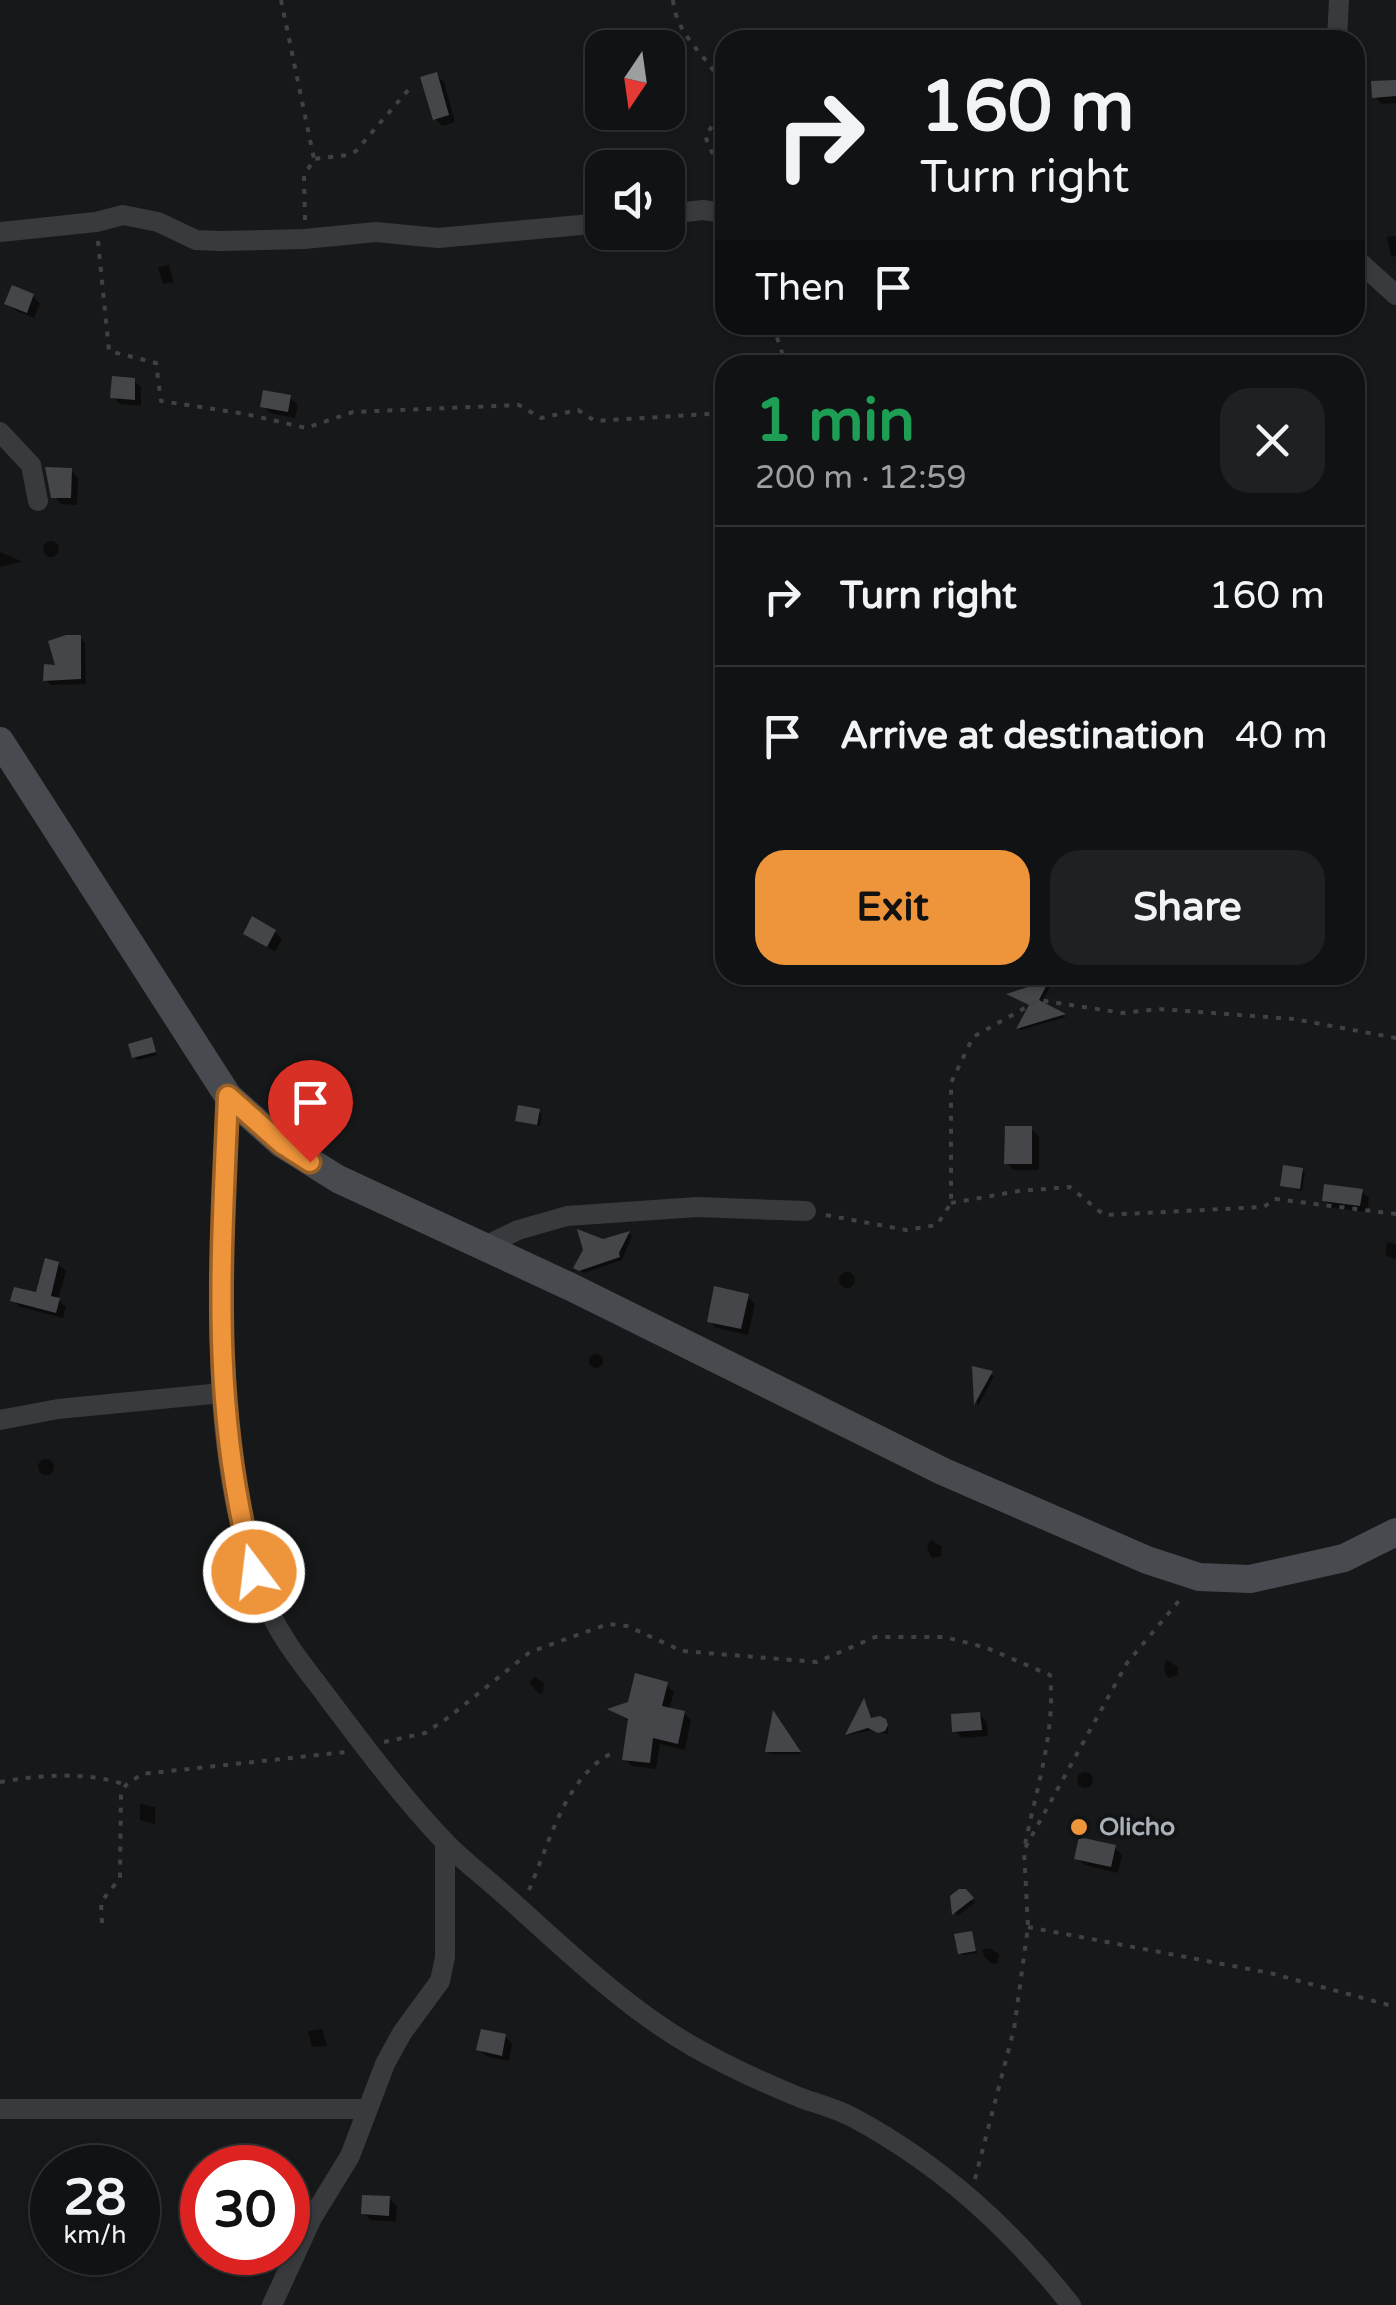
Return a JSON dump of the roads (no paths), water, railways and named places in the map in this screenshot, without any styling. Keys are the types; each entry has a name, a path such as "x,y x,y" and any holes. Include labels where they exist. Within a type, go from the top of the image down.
{"street":[{"path":"1338,30 1340,0"},
{"path":"685,212 715,212"},
{"path":"0,232 96,222 123,215 141,217 196,240 304,239 376,232 455,237 585,224"},
{"path":"1365,267 1396,295"},
{"path":"0,432 31,465 38,501"},
{"path":"0,741 228,1096 282,1144 338,1180 485,1246 942,1471 1148,1560 1198,1577 1250,1579 1296,1572 1344,1558 1396,1532"},
{"path":"228,1096 220,1292 222,1394 229,1460 254,1572 271,1615 303,1665 364,1746 446,1842 620,1996 688,2044 725,2064 851,2116 970,2195 1034,2258 1071,2305"},
{"path":"485,1246 518,1230 566,1216 696,1207 806,1211"},
{"path":"0,1420 58,1410 222,1394"},
{"path":"272,2305 312,2218 350,2156 385,2064 440,1981 445,1958 446,1842"},
{"path":"0,2109 368,2109"}],"place":[{"name":"Olicho","path":"1079,1827"}]}
